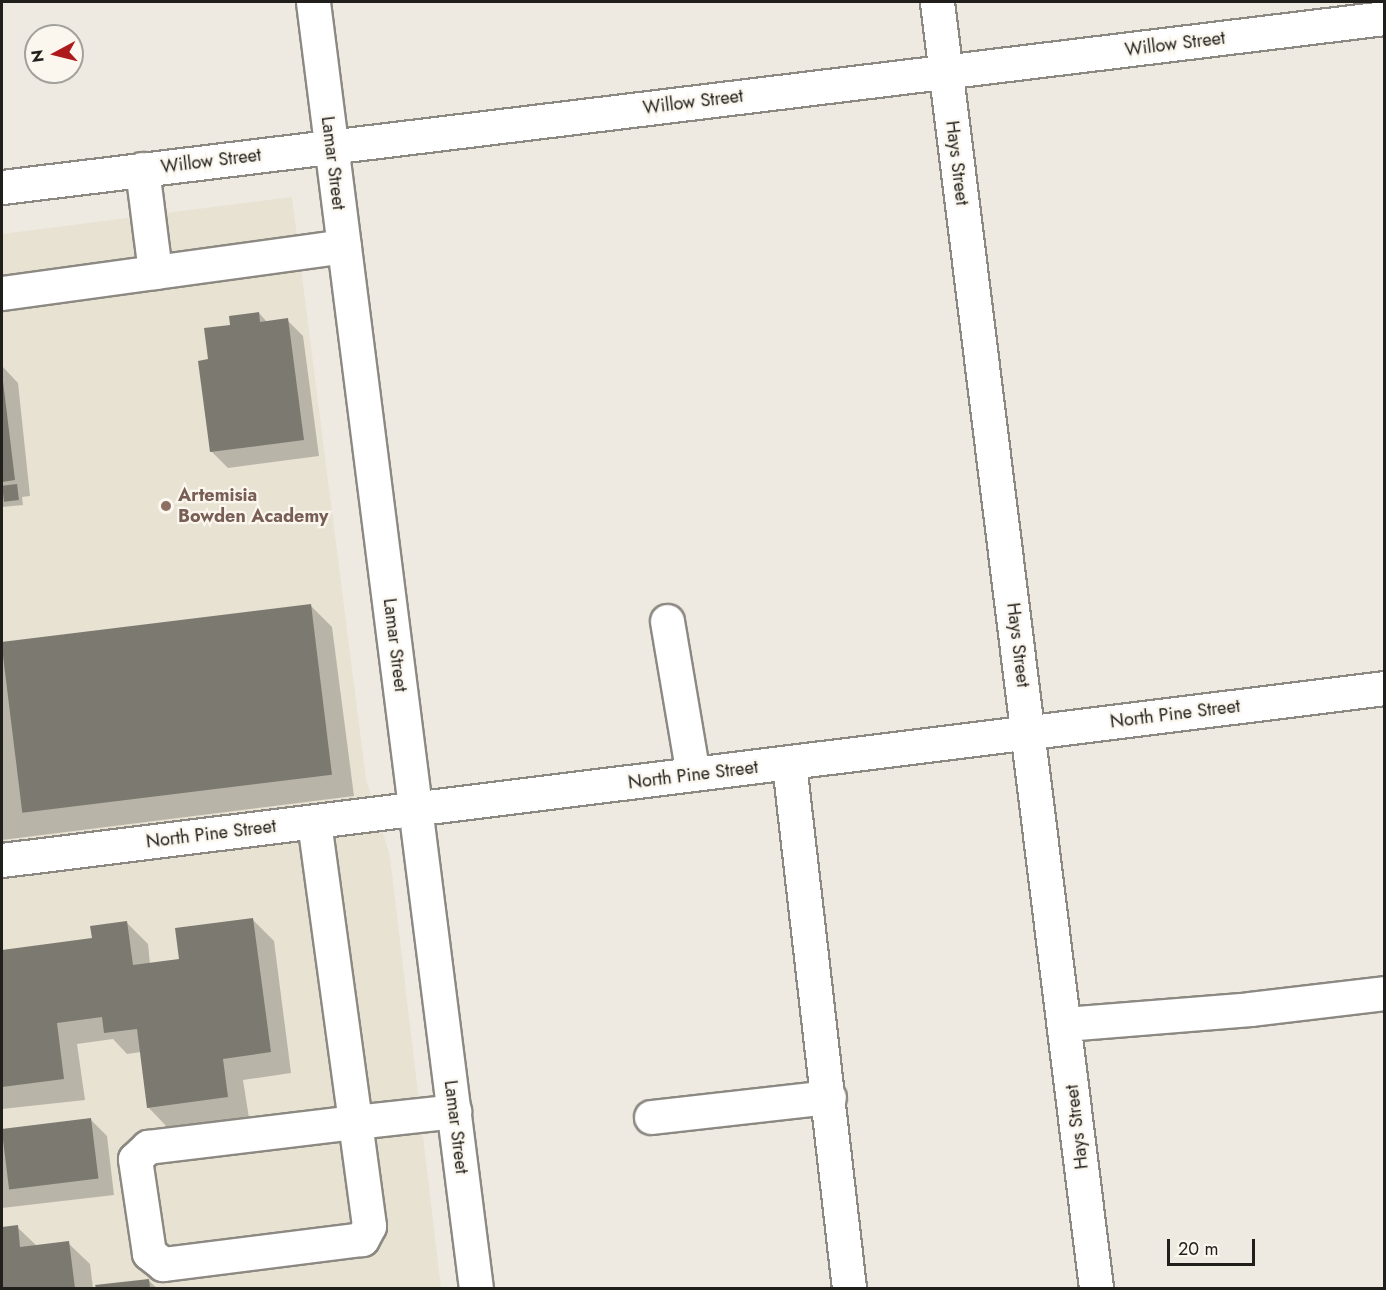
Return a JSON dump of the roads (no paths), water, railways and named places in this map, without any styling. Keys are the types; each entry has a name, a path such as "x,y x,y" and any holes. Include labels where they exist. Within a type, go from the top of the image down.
{"street":[{"name":"Lamar Street","path":"313,2 476,1288"},
{"name":"Hays Street","path":"937,2 1096,1288"},
{"name":"Willow Street","path":"2,187 1384,18"},
{"path":"142,169 154,272"},
{"path":"2,292 344,246"},
{"path":"668,621 693,774"},
{"name":"North Pine Street","path":"2,861 1384,688"},
{"path":"789,764 830,1097 849,1288"},
{"path":"314,822 355,1122 369,1226 362,1239 163,1264 149,1253 135,1159 148,1147 355,1122 454,1111"},
{"path":"1065,1024 1217,1012 1384,993"},
{"path":"651,1117 830,1097"}],"place":[{"name":"Artemisia Bowden Academy","path":"166,506"}]}
